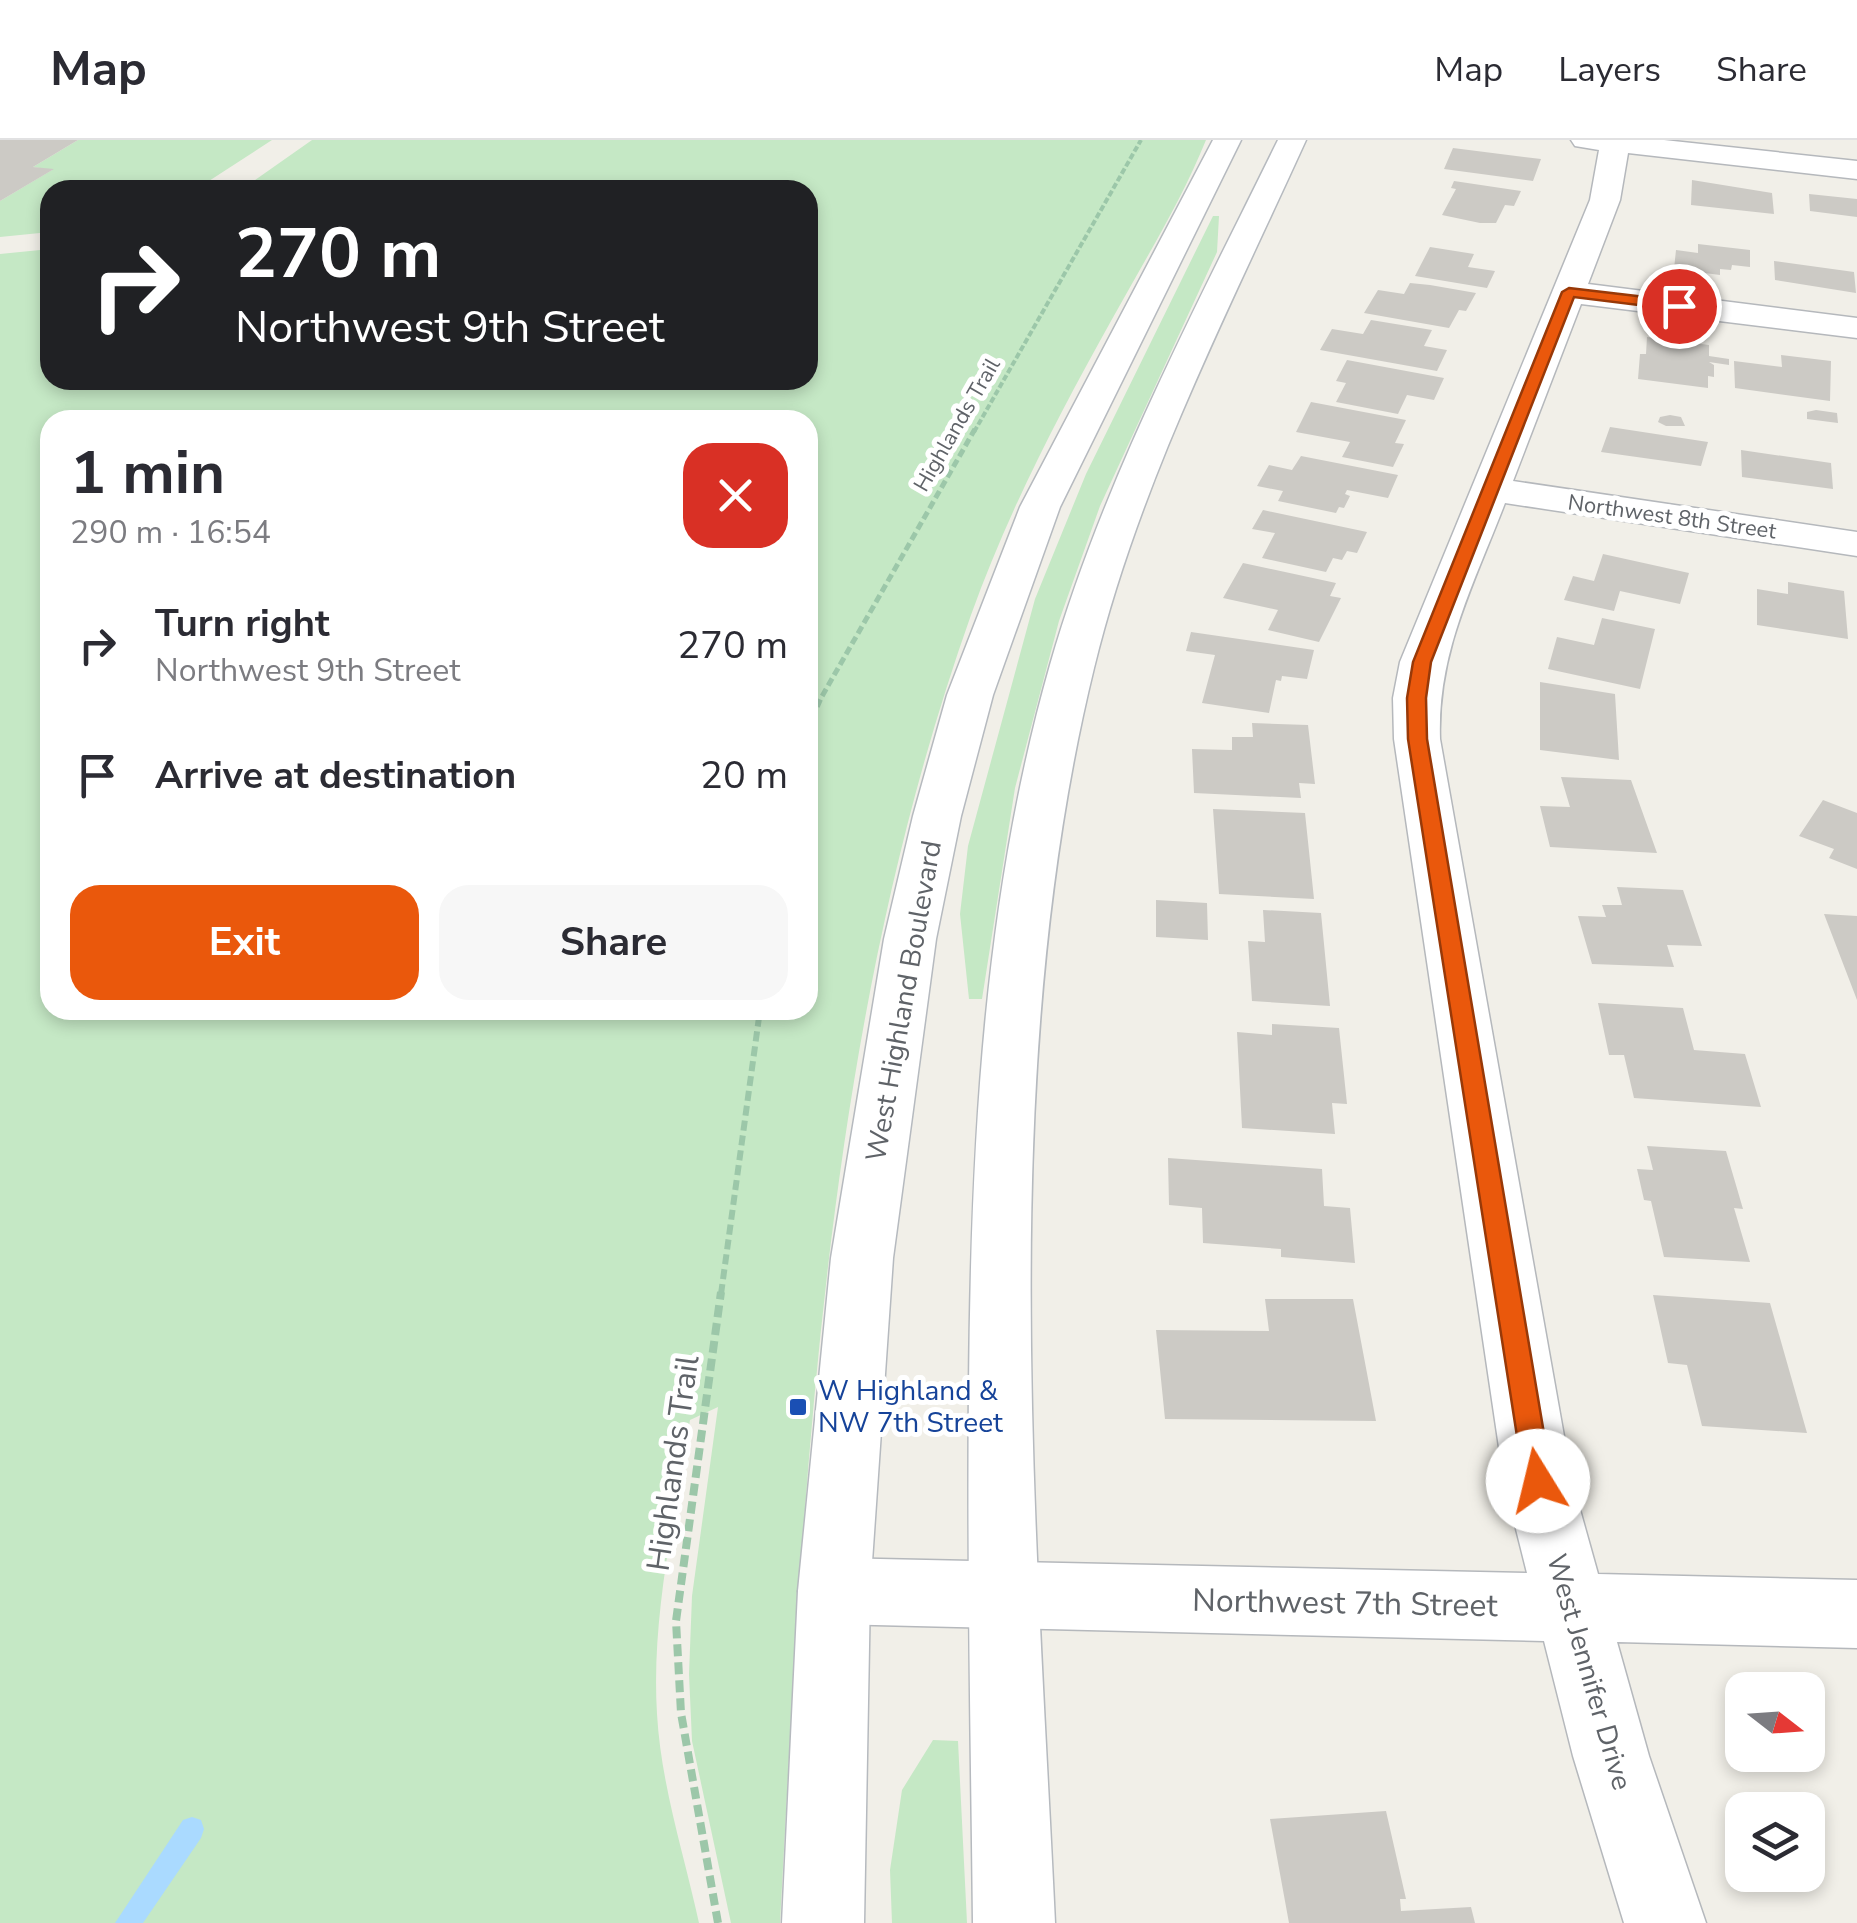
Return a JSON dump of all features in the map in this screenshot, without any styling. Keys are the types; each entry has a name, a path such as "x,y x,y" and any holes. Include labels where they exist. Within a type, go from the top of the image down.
{"main road":[{"name":"West Highland Boulevard","path":"823,1923 834,1591 862,1258 910,939 970,694 1040,507 1227,140"},
{"path":"1014,1923 1004,1595 1002,1221 1012,1006 1039,816 1072,667 1122,510 1292,140"},
{"path":"1600,142 1857,170"},
{"name":"West Jennifer Drive","path":"1600,142 1608,190 1422,662 1416,698 1418,739 1538,1481 1610,1756 1664,1923"},
{"path":"1569,292 1857,328"},
{"name":"Northwest 8th Street","path":"1488,489 1857,544"},
{"name":"Northwest 7th Street","path":"834,1591 1857,1614"}],"path":[{"name":"Highlands Trail","path":"818,705 1141,140"},
{"name":"Highlands Trail","path":"718,1923 681,1712 676,1621 759,1020"}],"green space":[{"path":"78,140 272,140 210,180 40,180 40,233 0,237 0,201 52,170 33,167"},
{"path":"312,140 1206,140 1173,210 1053,429 985,577 921,773 882,934 851,1097 829,1262 799,1592 780,1923 731,1923 692,1741 692,1596 718,1407 690,1420 666,1567 656,1677 663,1767 699,1923 0,1923 0,254 40,250 40,390 818,390 818,180 255,180"},
{"path":"1213,216 1219,216 1217,252 1100,506 1059,621 1015,788 982,999 969,999 960,914 968,846 1035,599 1086,474"},
{"path":"933,1740 958,1741 967,1923 892,1923 890,1870 902,1790"}],"building":[{"path":"0,140 78,140 33,167 54,169 0,201"},
{"path":"1453,148 1541,159 1533,181 1444,169"},
{"path":"1692,180 1772,193 1774,214 1691,205"},
{"path":"1454,181 1521,191 1514,206 1505,205 1496,223 1480,223 1442,215 1456,189 1451,188"},
{"path":"1809,194 1857,199 1857,217 1810,211"},
{"path":"1698,244 1750,250 1750,267 1732,265 1731,270 1720,269 1720,275 1674,269 1676,250 1698,253"},
{"path":"1430,247 1474,254 1468,267 1495,271 1487,288 1415,276"},
{"path":"1774,261 1854,272 1856,293 1775,280"},
{"path":"1410,283 1476,293 1466,311 1459,310 1449,328 1364,313 1378,290 1404,294"},
{"path":"1371,320 1432,330 1424,346 1447,350 1437,371 1320,350 1332,329 1363,334"},
{"path":"1647,337 1709,345 1709,356 1729,359 1729,365 1709,362 1714,365 1714,377 1708,376 1708,388 1638,379 1640,354 1646,354"},
{"path":"1781,355 1831,361 1830,401 1735,388 1734,361 1782,367"},
{"path":"1347,360 1444,378 1434,400 1407,395 1398,414 1336,402 1346,383 1336,381"},
{"path":"1311,402 1406,420 1395,443 1404,444 1393,467 1342,457 1350,442 1296,432"},
{"path":"1807,412 1837,413 1838,423 1807,419"},
{"path":"1660,417 1681,417 1685,426 1658,422"},
{"path":"1610,427 1708,442 1701,466 1601,452"},
{"path":"1741,450 1831,463 1833,489 1742,477"},
{"path":"1301,456 1398,475 1388,498 1347,490 1345,494 1350,496 1336,513 1278,501 1283,491 1257,486 1269,465 1292,470"},
{"path":"1263,510 1367,532 1357,553 1347,551 1342,560 1333,558 1326,572 1262,558 1275,533 1252,529"},
{"path":"1603,554 1689,573 1680,604 1620,591 1614,611 1564,600 1573,576 1594,581"},
{"path":"1243,563 1336,583 1330,596 1341,598 1319,642 1268,630 1278,610 1223,598"},
{"path":"1788,582 1844,591 1848,639 1757,625 1757,589 1788,594"},
{"path":"1602,618 1655,629 1640,689 1548,669 1557,637 1594,645"},
{"path":"1191,632 1314,650 1307,679 1282,676 1281,681 1276,680 1269,713 1202,703 1215,655 1186,651"},
{"path":"1540,682 1615,694 1619,760 1540,750"},
{"path":"1252,723 1308,725 1315,784 1299,783 1301,798 1194,793 1192,749 1232,750 1232,737 1253,737"},
{"path":"1561,777 1631,780 1657,853 1550,847 1540,806 1570,807"},
{"path":"1823,800 1857,813 1857,869 1829,858 1834,849 1799,836"},
{"path":"1213,809 1305,813 1314,899 1219,894"},
{"path":"1617,887 1683,890 1702,946 1667,945 1674,967 1592,964 1578,916 1606,917 1602,905 1622,905"},
{"path":"1156,900 1207,903 1208,940 1156,937"},
{"path":"1263,910 1321,913 1330,1006 1252,1001 1248,941 1265,942"},
{"path":"1824,914 1857,916 1857,1000"},
{"path":"1598,1003 1683,1008 1694,1050 1745,1054 1761,1107 1634,1098 1624,1055 1609,1055"},
{"path":"1272,1024 1339,1028 1347,1104 1332,1103 1335,1134 1242,1128 1237,1032 1272,1035"},
{"path":"1647,1146 1726,1151 1743,1209 1734,1208 1750,1262 1664,1257 1651,1201 1644,1200 1637,1169 1653,1170"},
{"path":"1168,1158 1322,1169 1324,1206 1350,1208 1355,1263 1281,1257 1281,1249 1203,1243 1202,1208 1169,1205"},
{"path":"1653,1295 1770,1303 1807,1433 1702,1426 1687,1365 1668,1363"},
{"path":"1265,1299 1353,1299 1376,1421 1165,1419 1156,1330 1269,1331"},
{"path":"1386,1811 1406,1899 1400,1899 1401,1911 1471,1907 1475,1923 1289,1923 1270,1819"}],"waterway":[{"path":"128,1923 192,1829"}],"place":[{"name":"W Highland & NW 7th Street","path":"798,1407"}],"route":[{"path":"1538,1481 1418,739 1416,698 1422,662 1569,292 1679,306"}]}
